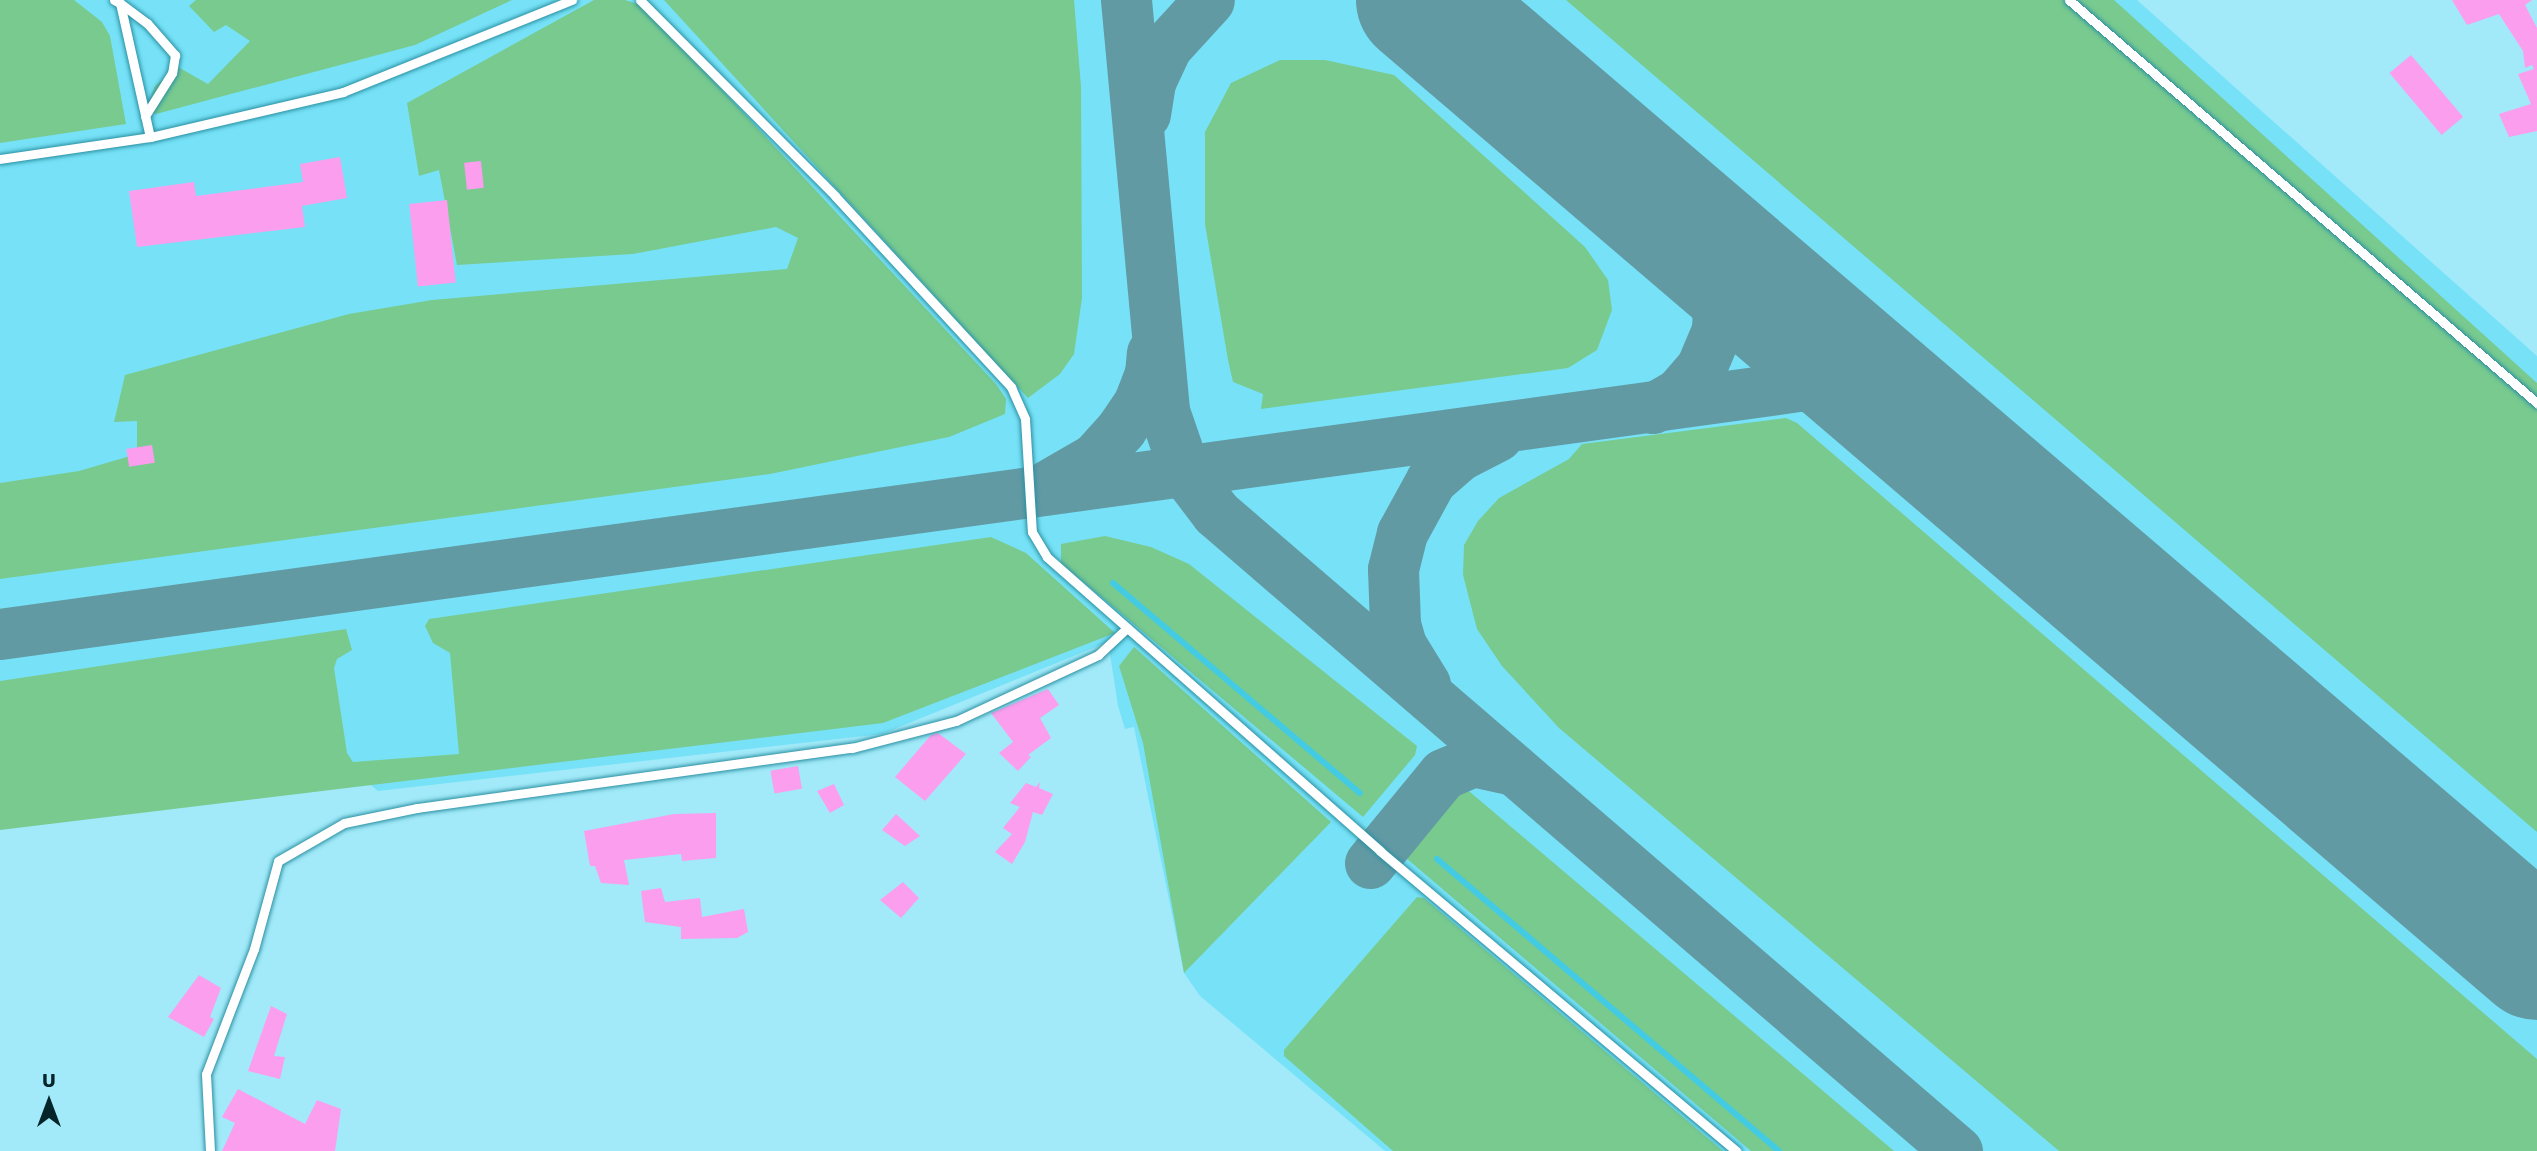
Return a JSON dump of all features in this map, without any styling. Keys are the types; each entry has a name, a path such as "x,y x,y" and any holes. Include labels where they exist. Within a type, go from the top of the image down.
{"lane":[{"path":"0,159 150,137 343,92 572,0"},
{"path":"640,0 835,196 971,339 1020,403 1027,439 1029,516 1038,546 1127,628 1380,850 1736,1151"},
{"path":"2069,0 2537,403"},
{"path":"117,2 150,137"},
{"path":"117,2 147,23 175,55 172,73 145,116"},
{"path":"210,1151 206,1074 254,949 278,861 344,823 443,804 852,748 956,721 1098,655 1127,628"}],"shaded area":[{"path":"0,0 2137,0 2537,356 2537,1151 1385,1151 1200,996 1184,973 1134,727 1125,729 1118,706 1108,642 882,734 378,791 321,745 0,792"}],"green space":[{"path":"0,0 74,0 102,22 110,36 126,124 0,143"},
{"path":"196,0 512,0 415,45 156,114 145,111 155,86 178,67 208,84 250,41 226,25 214,32 189,6"},
{"path":"594,0 625,0 644,6 996,384 1006,399 1005,414 949,437 770,474 0,579 0,483 79,471 137,454 137,421 114,422 125,375 349,314 432,300 787,269 798,238 776,227 633,254 457,265 439,170 419,176 407,103"},
{"path":"664,0 1074,0 1081,87 1082,298 1074,354 1060,374 1028,398"},
{"path":"1566,0 2114,0 2537,383 2537,832"},
{"path":"1280,60 1325,60 1394,75 1585,247 1608,280 1612,310 1597,350 1568,368 1261,409 1263,394 1233,382 1228,360 1205,224 1205,132 1231,83"},
{"path":"1786,418 1797,423 2537,1059 2537,1151 2059,1151 1559,728 1502,666 1477,629 1463,575 1464,545 1478,521 1499,498 1569,459 1582,444"},
{"path":"1105,536 1151,547 1189,564 1417,746 1415,755 1363,817 1061,563 1061,544"},
{"path":"991,537 1026,553 1115,633 883,723 0,830 0,681 346,629 352,650 337,659 334,668 347,753 353,762 459,754 450,653 433,643 425,626 429,619"},
{"path":"1134,647 1331,822 1184,973 1143,743 1119,666"},
{"path":"1461,788 1470,792 1894,1151 1751,1151 1406,858 1406,844 1450,793"},
{"path":"1417,897 1424,898 1723,1151 1393,1151 1284,1056 1284,1050"}],"building":[{"path":"2452,0 2532,0 2525,5 2537,28 2537,131 2509,137 2499,114 2531,104 2518,74 2534,69 2532,65 2525,68 2523,51 2499,14 2467,25"},
{"path":"2411,55 2463,117 2442,135 2390,73"},
{"path":"340,157 347,198 302,206 305,227 137,247 129,191 194,182 196,196 303,182 300,164"},
{"path":"481,161 484,188 467,190 464,163"},
{"path":"447,200 456,283 418,287 409,204"},
{"path":"152,445 155,463 129,467 126,449"},
{"path":"1048,689 1059,705 1040,718 1051,738 1028,755 1031,757 1018,771 999,753 1013,742 991,713"},
{"path":"938,733 966,754 925,801 895,777 931,735"},
{"path":"798,766 802,789 774,794 770,771"},
{"path":"1040,782 1039,788 1053,794 1042,815 1033,812 1025,842 1012,864 995,852 1012,834 1003,828 1020,807 1010,803 1026,783 1036,787"},
{"path":"834,784 844,805 830,813 817,791"},
{"path":"716,813 716,858 682,861 681,854 624,860 629,885 601,883 595,866 590,866 584,831 674,814"},
{"path":"896,814 920,836 905,846 882,830"},
{"path":"903,882 919,898 901,918 880,900"},
{"path":"661,888 665,902 700,898 702,917 744,909 748,932 737,938 681,939 681,927 645,922 641,891"},
{"path":"199,975 221,988 210,1017 214,1019 204,1037 168,1017"},
{"path":"271,1006 287,1014 274,1056 285,1057 280,1079 248,1071"},
{"path":"238,1089 305,1124 317,1100 341,1109 335,1151 222,1151 235,1123 222,1117"}],"waterway":[{"path":"1113,583 1360,793"},
{"path":"1437,859 1779,1151"}],"taxiway":[{"path":"1126,0 1164,411 1185,472 1216,513 1957,1151"},
{"path":"1145,114 1150,82 1167,46 1209,0"},
{"path":"1653,408 1679,393 1701,368 1717,330 1720,256"},
{"path":"1048,485 1095,458 1121,429 1139,402 1150,374 1152,353"},
{"path":"0,634 1798,386 1837,384 1864,389 1898,408"},
{"path":"1425,684 1401,645 1395,624 1393,569 1402,533 1431,480 1460,455 1497,436"},
{"path":"1370,863 1443,774 1473,761 1514,770"}],"runway":[{"path":"1421,0 2537,955"}]}
